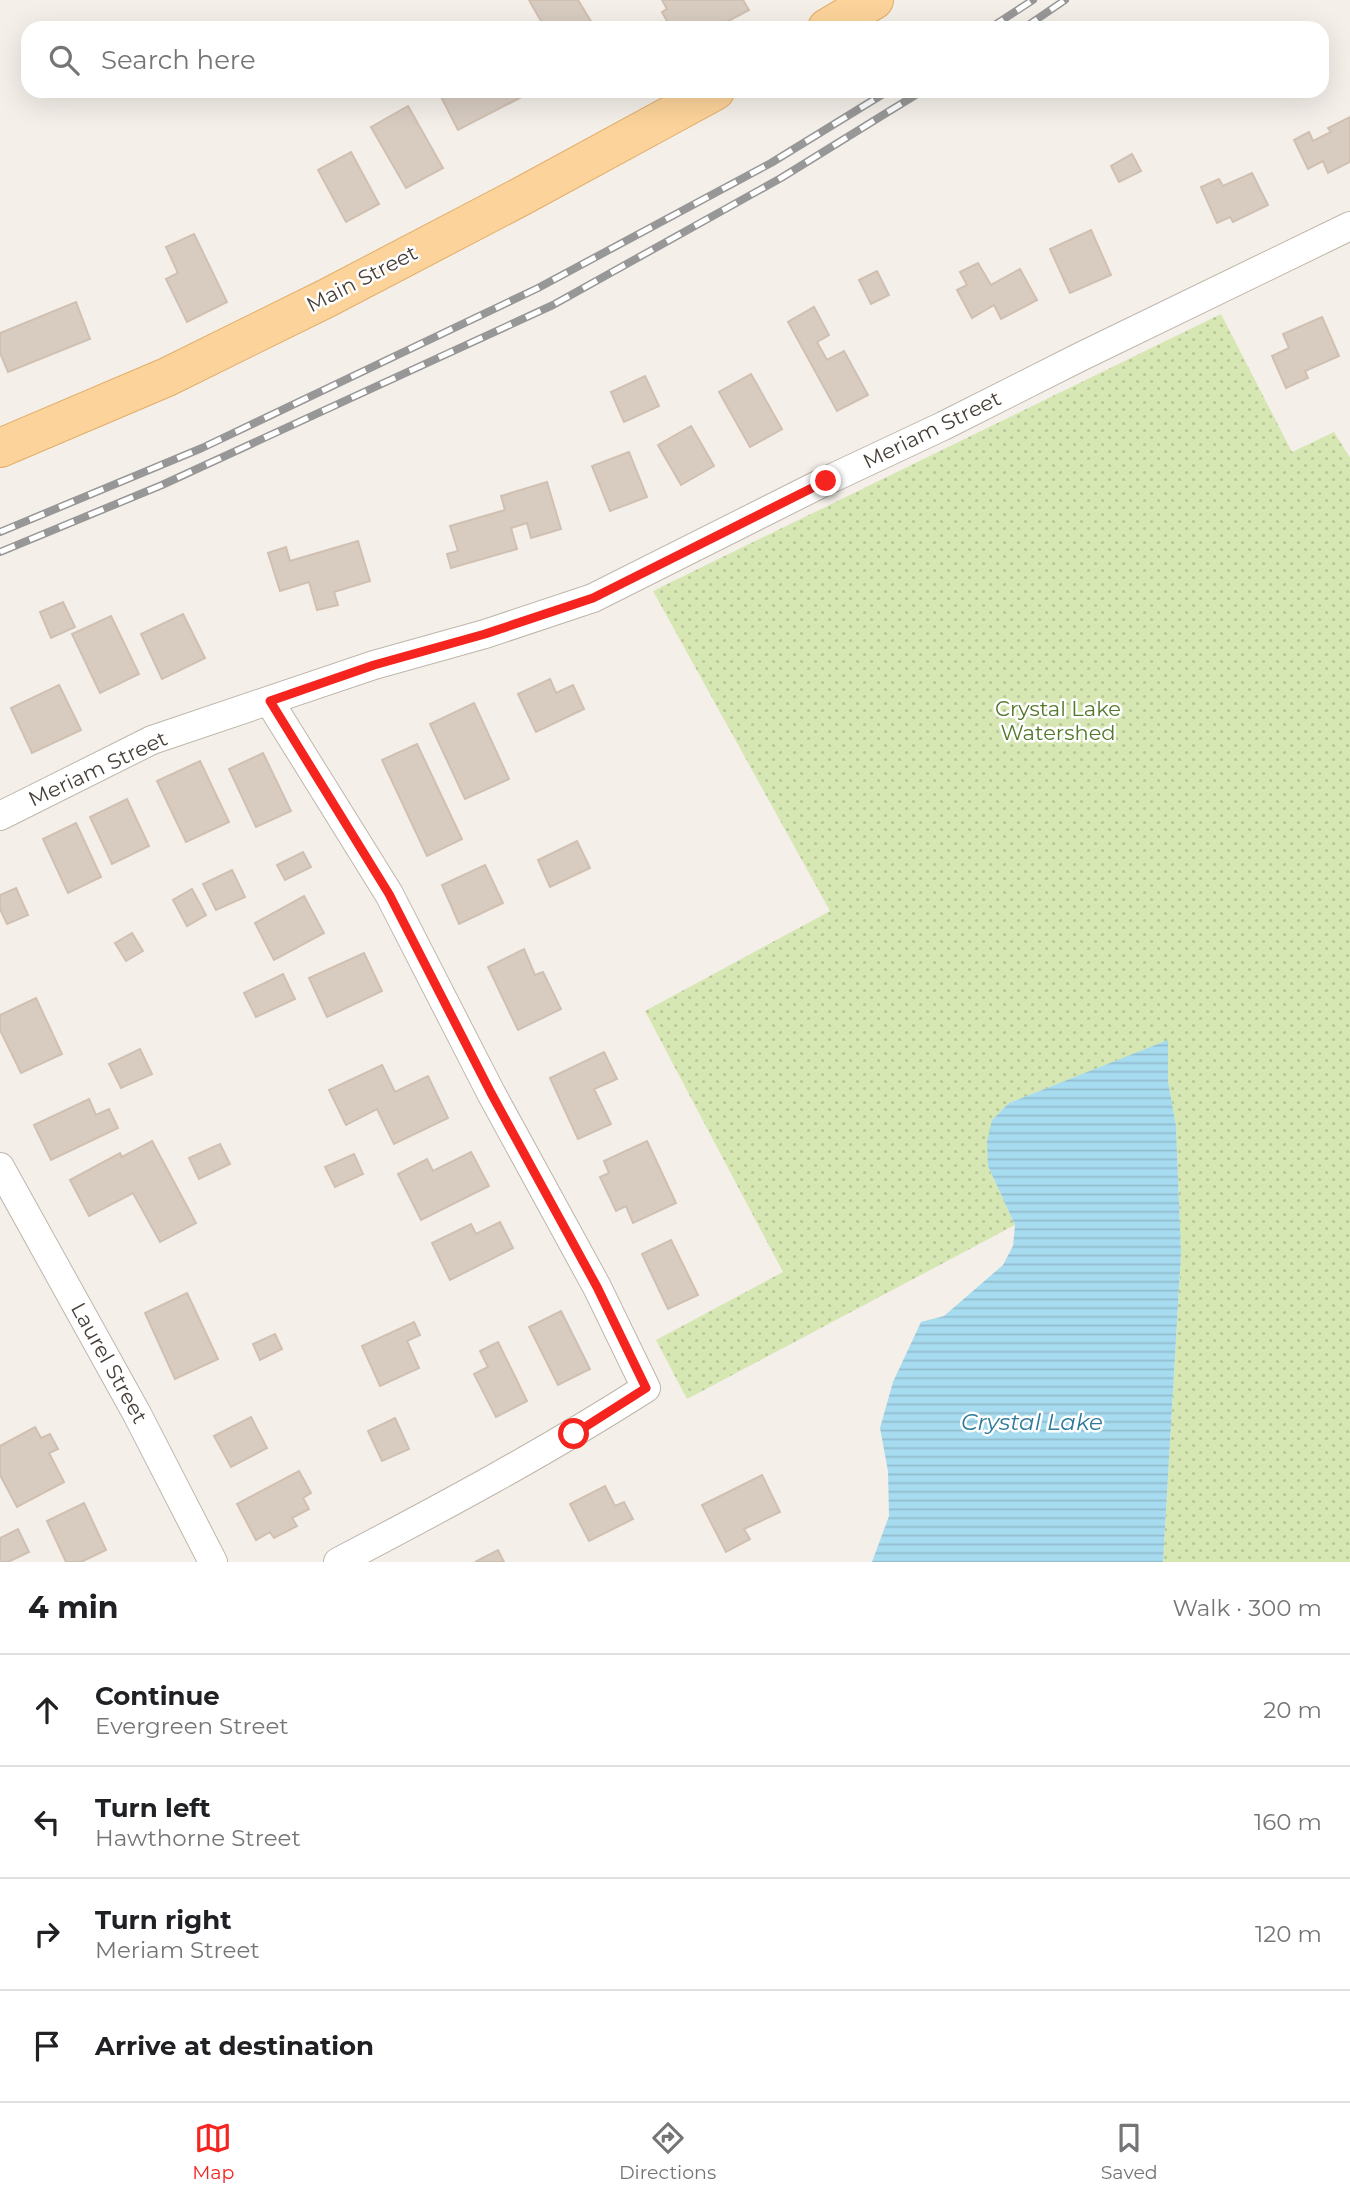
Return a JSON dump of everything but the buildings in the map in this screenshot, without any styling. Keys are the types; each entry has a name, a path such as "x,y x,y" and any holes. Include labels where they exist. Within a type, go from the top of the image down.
{"main road":[{"path":"839,21 874,0"},
{"name":"Main Street","path":"0,448 167,377 327,298 522,197 702,98"}],"street":[{"name":"Meriam Street","path":"0,816 152,740 374,665 485,634 593,598 826,481 1350,226"},
{"path":"270,701 389,894 491,1093 597,1287 646,1388 494,1480 338,1562"},
{"name":"Laurel Street","path":"0,1167 137,1414 213,1562"}],"green space":[{"name":"Crystal Lake Watershed","path":"1221,314 1292,452 1334,432 1350,458 1350,1562 1163,1562 1181,1253 1176,1126 1168,1081 1168,1041 1009,1103 992,1120 988,1166 1015,1225 687,1399 656,1340 783,1272 645,1011 830,911 653,591"}],"water":[{"name":"Crystal Lake","path":"1168,1040 1168,1081 1176,1126 1181,1253 1163,1562 872,1562 889,1516 888,1471 880,1428 893,1382 921,1322 944,1316 1003,1265 1013,1246 1015,1225 988,1166 987,1142 992,1120 1009,1103"}],"railway":[{"path":"1001,21 1033,0"},
{"path":"1034,21 1065,0"},
{"path":"0,532 202,448 538,288 771,163 877,98"},
{"path":"0,552 162,485 553,305 781,178 911,98"}],"route":[{"path":"574,1434 646,1388 597,1287 491,1093 389,894 270,701 374,665 485,634 593,598 826,481"}]}
